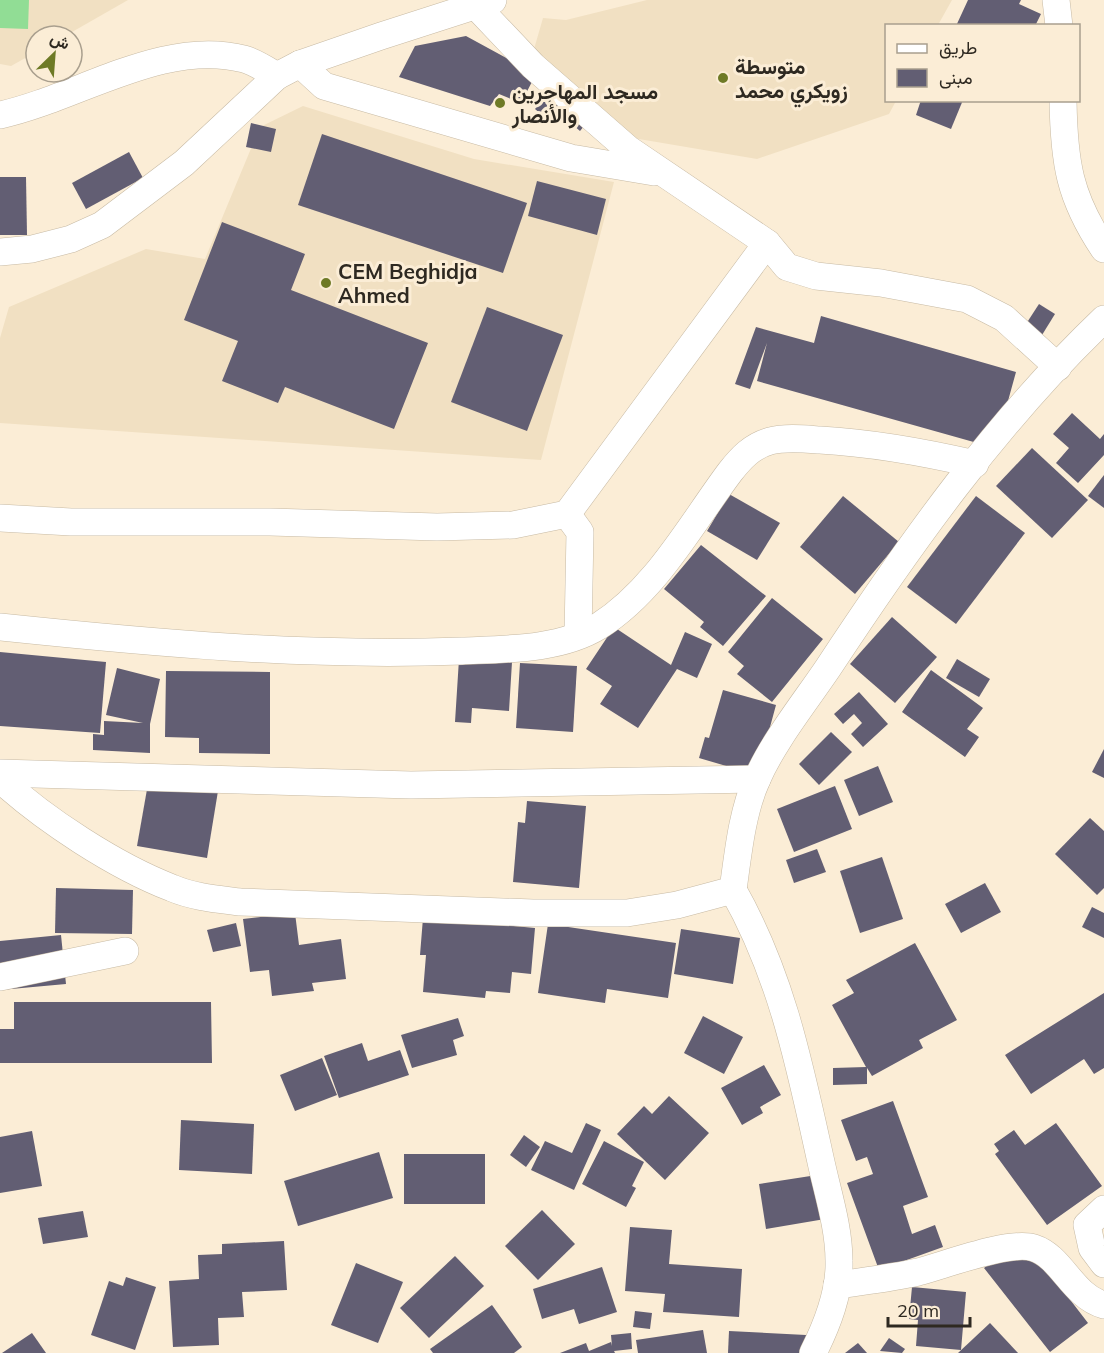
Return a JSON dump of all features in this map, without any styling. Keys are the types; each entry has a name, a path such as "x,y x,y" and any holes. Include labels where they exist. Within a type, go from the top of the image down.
{"street":[{"path":"1056,0 1059,24"},
{"path":"0,252 32,249 71,238 102,225 184,163 289,70 484,3 533,66 628,149 767,243 787,267 816,276 881,283 967,299 1004,318 1058,367"},
{"path":"0,115 52,100 151,63 187,56 222,55 289,70 324,86 571,158 661,173"},
{"path":"1063,102 1069,180 1080,209 1104,249"},
{"path":"0,518 71,522 270,522 437,527 513,525 567,514 767,243"},
{"path":"813,1353 831,1310 837,1285 839,1261 836,1232 811,1115 782,1003 767,955 732,890 740,839 756,779 871,601 975,464 1058,367 1104,319"},
{"path":"0,627 202,644 425,652 544,645 578,635 598,626 621,609 661,569 736,465 755,447 771,441 854,442 913,450 975,464"},
{"path":"567,514 580,532 578,635"},
{"path":"0,773 411,785 756,779"},
{"path":"0,779 49,818 138,874 174,889 206,897 240,902 533,913 627,913 676,905 732,890"},
{"path":"0,977 125,951"},
{"path":"1104,1209 1088,1225 1092,1248 1104,1264"},
{"path":"837,1285 917,1272 996,1250 1034,1248 1055,1263 1089,1301 1104,1305"}],"shaded area":[{"path":"0,0 128,0 84,25 24,24 24,59 11,66 0,64"},
{"name":"متوسطة زويكري محمد","path":"647,0 952,0 939,24 885,24 885,102 895,102 889,114 757,159 633,138 532,56 543,18 566,20"},
{"name":"CEM Beghidja Ahmed","path":"303,106 474,159 614,182 541,460 0,423 0,338 9,307 146,249 205,259 260,127"}],"green space":[{"path":"0,0 29,0 28,24 24,24 24,29 0,28"}],"building":[{"path":"968,0 1021,0 1019,4 1041,14 1036,24 957,24"},
{"path":"466,36 536,74 521,103 499,94 490,106 399,77 415,46"},
{"path":"547,85 589,120 580,131 566,119 549,121 535,109 545,97 540,93"},
{"path":"920,102 962,102 951,129 916,115"},
{"path":"251,123 276,129 271,152 246,147"},
{"path":"322,134 527,203 503,273 298,205"},
{"path":"129,152 143,178 86,209 72,183"},
{"path":"0,177 26,177 27,235 0,235"},
{"path":"537,181 606,199 597,235 528,216"},
{"path":"222,222 305,254 291,290 428,343 394,429 285,387 278,403 222,381 238,341 184,320"},
{"path":"1039,304 1055,314 1042,335 1026,324"},
{"path":"487,307 563,335 527,431 451,402"},
{"path":"821,316 1016,372 995,448 757,381 767,343 750,389 735,384 756,327 814,343"},
{"path":"1072,413 1100,439 1104,434 1104,455 1078,483 1056,463 1069,448 1053,434"},
{"path":"1032,448 1088,500 1052,538 996,486"},
{"path":"1104,475 1104,508 1088,496"},
{"path":"729,494 780,523 757,560 707,531"},
{"path":"843,496 899,542 855,594 800,547"},
{"path":"976,496 1025,533 956,624 907,587"},
{"path":"701,545 766,596 723,646 700,627 704,622 664,589"},
{"path":"772,598 823,639 772,702 737,674 744,666 728,652"},
{"path":"892,617 937,657 895,703 850,664"},
{"path":"614,627 671,665 685,632 712,644 697,678 677,669 638,728 600,704 612,686 586,669"},
{"path":"0,652 106,662 100,733 0,726"},
{"path":"459,659 512,662 509,711 472,708 471,723 455,722"},
{"path":"957,659 990,679 979,697 946,678"},
{"path":"520,663 577,666 573,732 516,728"},
{"path":"117,668 160,679 150,724 150,753 93,750 93,734 104,735 104,721 143,723 106,715"},
{"path":"931,670 983,708 967,729 979,737 965,757 902,712"},
{"path":"166,671 270,672 270,754 199,753 199,738 165,737"},
{"path":"723,690 776,705 757,775 699,758 705,737 709,738"},
{"path":"859,692 888,724 863,747 851,734 862,723 854,714 843,724 834,714"},
{"path":"831,732 852,752 819,785 799,764"},
{"path":"1104,749 1104,778 1092,772"},
{"path":"878,766 893,802 859,816 844,780"},
{"path":"149,778 218,791 207,858 137,846"},
{"path":"835,786 852,829 794,852 777,809"},
{"path":"527,801 586,806 579,888 513,882 518,822 525,823"},
{"path":"1090,818 1104,831 1104,888 1097,895 1055,854"},
{"path":"817,849 826,872 794,883 786,860"},
{"path":"882,857 903,919 860,933 840,871"},
{"path":"985,883 1001,912 961,933 945,904"},
{"path":"56,888 133,890 132,934 55,933"},
{"path":"1092,907 1104,913 1104,938 1082,927"},
{"path":"295,913 299,945 341,939 346,979 312,983 314,991 272,996 269,970 250,972 243,919"},
{"path":"423,918 535,928 531,974 512,972 510,993 486,991 485,998 423,992 426,955 420,955"},
{"path":"236,923 241,946 213,952 207,930"},
{"path":"548,924 676,943 668,998 607,989 605,1003 538,993"},
{"path":"681,929 740,938 733,984 674,974"},
{"path":"61,935 66,984 0,990 0,941"},
{"path":"915,943 957,1020 919,1040 923,1048 872,1076 867,1068 867,1084 833,1085 833,1068 866,1067 832,1005 854,993 846,980"},
{"path":"1104,993 1104,1068 1094,1074 1084,1059 1031,1094 1005,1055"},
{"path":"14,1002 211,1002 212,1063 0,1063 0,1029 14,1029"},
{"path":"703,1016 743,1037 724,1074 684,1053"},
{"path":"458,1018 464,1036 453,1040 457,1055 412,1068 401,1035"},
{"path":"362,1043 368,1061 400,1050 409,1075 339,1098 324,1056"},
{"path":"322,1058 337,1095 295,1111 280,1075"},
{"path":"764,1065 781,1095 760,1107 763,1113 742,1125 721,1088"},
{"path":"669,1096 709,1133 665,1180 617,1134 644,1106 652,1114"},
{"path":"893,1101 928,1197 903,1206 912,1234 935,1225 943,1247 879,1270 847,1183 873,1174 867,1157 856,1161 841,1120"},
{"path":"181,1120 254,1124 252,1174 179,1170"},
{"path":"586,1123 601,1130 574,1190 531,1170 545,1141 572,1153"},
{"path":"1056,1123 1102,1186 1047,1225 995,1154 999,1151 994,1144 1014,1130 1025,1145"},
{"path":"32,1131 42,1186 0,1193 0,1137"},
{"path":"524,1135 540,1147 526,1167 510,1155"},
{"path":"604,1141 644,1162 632,1186 636,1188 626,1207 582,1184"},
{"path":"379,1152 393,1198 298,1226 284,1181"},
{"path":"404,1154 485,1154 485,1204 404,1204"},
{"path":"817,1175 825,1219 766,1229 759,1184"},
{"path":"542,1210 575,1244 538,1280 505,1246"},
{"path":"83,1211 88,1237 43,1244 38,1218"},
{"path":"630,1227 672,1230 669,1264 742,1269 739,1317 663,1312 665,1294 625,1291"},
{"path":"1026,1235 1058,1284 1088,1323 1050,1352 984,1268"},
{"path":"284,1241 287,1290 242,1292 244,1317 218,1318 219,1345 173,1347 169,1281 199,1279 198,1255 222,1254 222,1244"},
{"path":"455,1256 484,1286 429,1338 400,1308"},
{"path":"356,1263 403,1282 378,1343 331,1325"},
{"path":"602,1267 617,1312 579,1324 574,1309 542,1319 533,1289"},
{"path":"126,1277 156,1287 135,1350 91,1335 109,1281 123,1286"},
{"path":"912,1287 966,1292 961,1350 916,1346 918,1320 909,1319"},
{"path":"492,1305 522,1347 514,1353 433,1353 430,1349"},
{"path":"635,1311 652,1313 650,1329 633,1327"},
{"path":"990,1323 1018,1353 958,1353"},
{"path":"703,1330 707,1353 638,1353 636,1340"},
{"path":"729,1331 806,1335 805,1353 728,1353"},
{"path":"32,1333 46,1353 2,1353"},
{"path":"631,1333 632,1349 614,1351 615,1353 560,1353 586,1343 589,1351 611,1342 612,1346 611,1335"},
{"path":"889,1338 905,1349 902,1353 880,1351"},
{"path":"858,1343 867,1353 845,1353"}],"place":[{"name":"متوسطة زويكري محمد","path":"723,78"},
{"name":"مسجد المهاجرين والأنصار","path":"500,103"},
{"name":"CEM Beghidja Ahmed","path":"326,283"}]}
